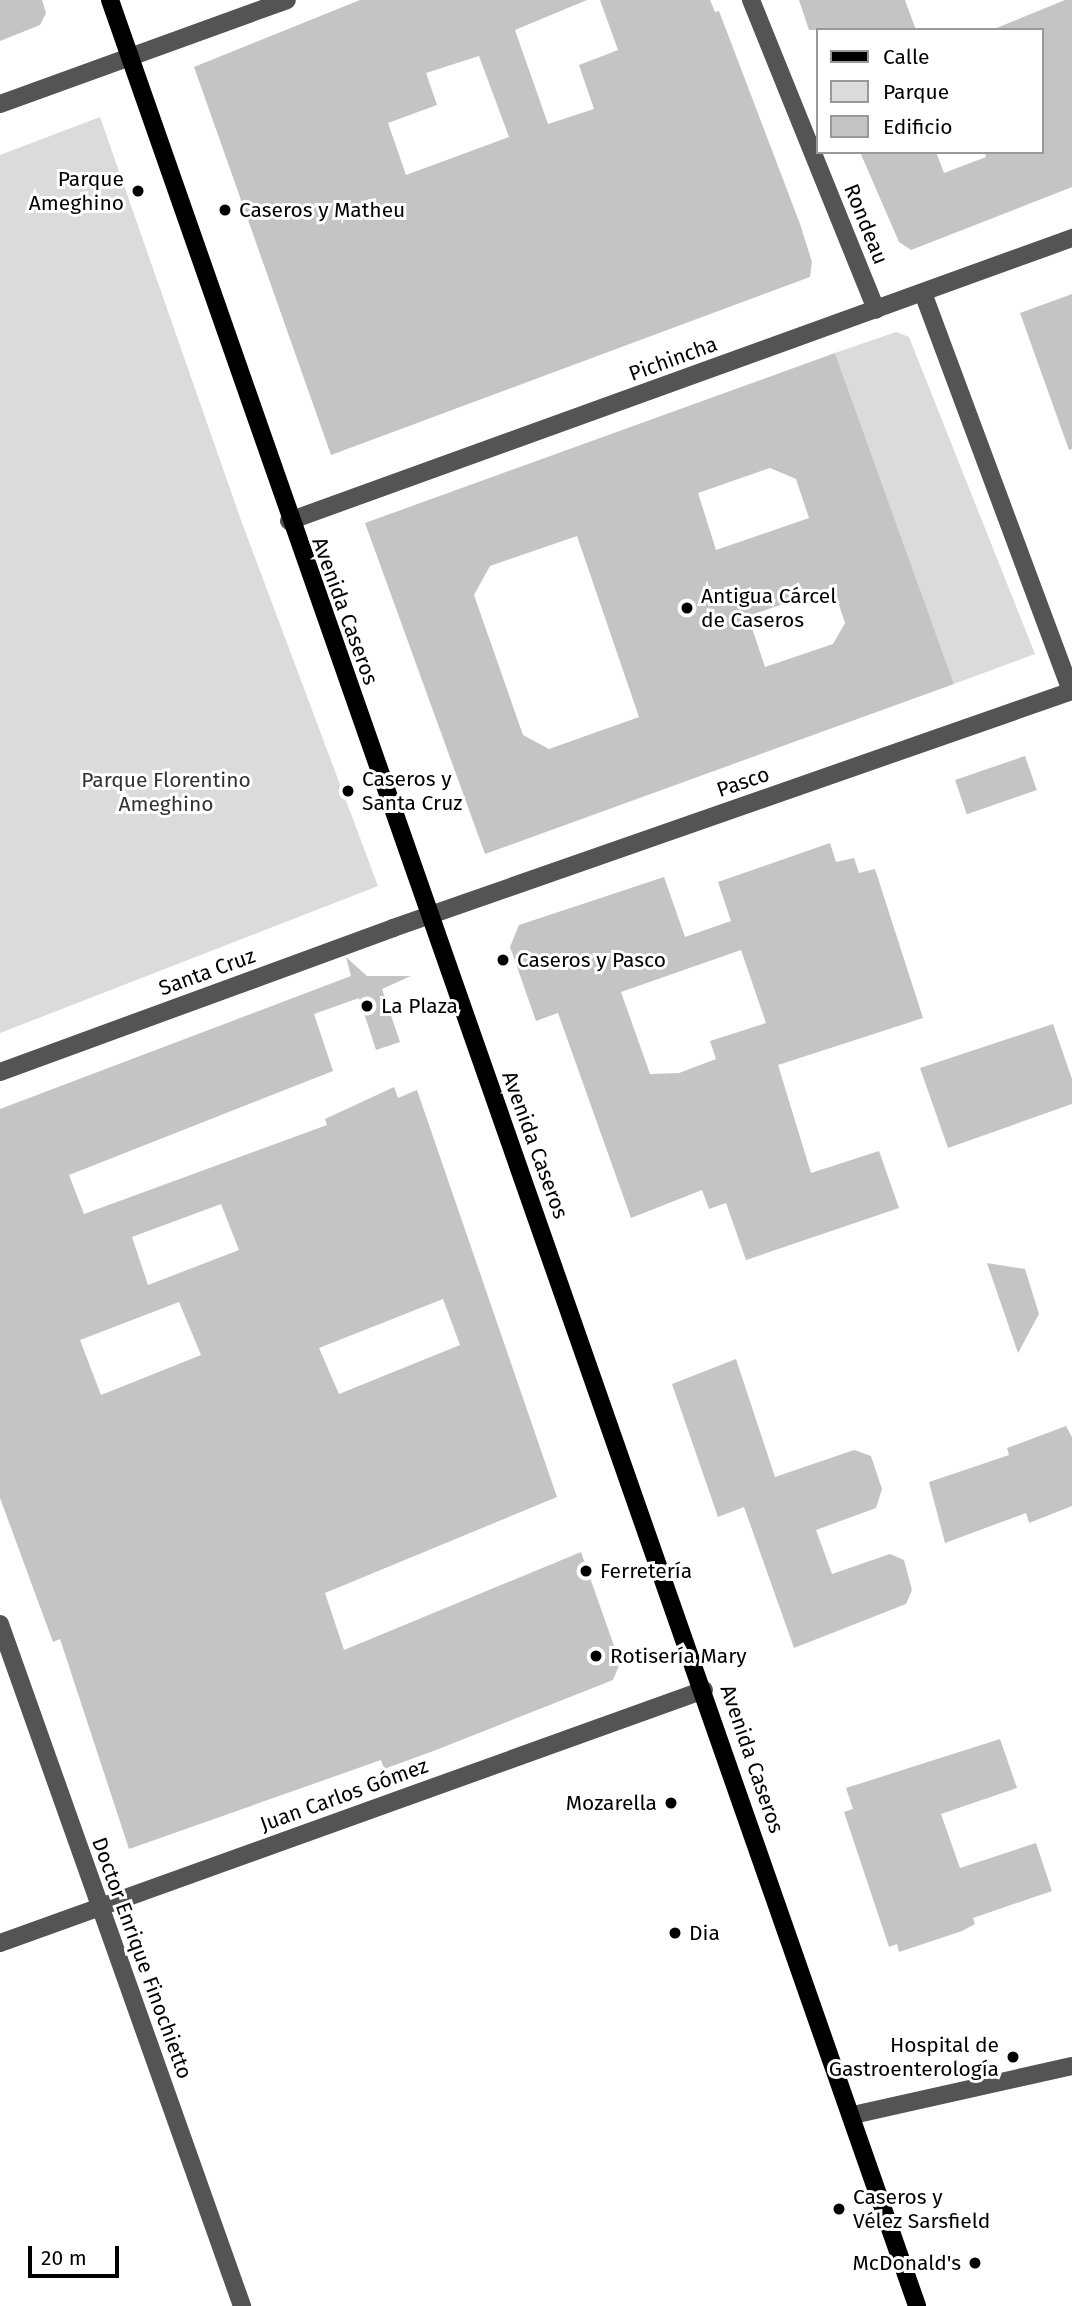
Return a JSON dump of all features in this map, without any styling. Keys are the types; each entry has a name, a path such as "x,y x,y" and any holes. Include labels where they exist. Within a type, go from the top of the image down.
{"main road":[{"name":"Avenida Caseros","path":"110,0 127,58 289,521 704,1690 917,2306"}],"street":[{"path":"0,104 287,0"},
{"name":"Rondeau","path":"751,0 876,310"},
{"name":"Pichincha","path":"289,521 1072,238"},
{"path":"923,293 1072,691"},
{"name":"Pasco","path":"429,916 1072,691"},
{"name":"Santa Cruz","path":"0,1072 429,916"},
{"name":"Doctor Enrique Finochietto","path":"0,1624 242,2306"},
{"name":"Juan Carlos Gómez","path":"0,1943 704,1690"},
{"path":"853,2115 1072,2066"}],"green space":[{"name":"Parque Florentino Ameghino","path":"100,117 242,523 378,886 0,1033 0,155"},
{"path":"896,332 909,337 1035,654 954,684 835,353"}],"building":[{"path":"0,0 42,0 46,13 40,25 0,41"},
{"path":"360,0 587,0 515,30 548,124 594,109 579,65 618,50 600,0 710,0 715,12 719,11 800,224 812,262 810,277 331,455 194,67","holes":["479,56 509,137 406,175 388,123 437,105 426,73"]},
{"path":"799,0 905,0 915,28 816,28 809,30"},
{"path":"1065,0 1072,0 1072,187 911,250 899,242 861,154 937,154 944,173 986,157 985,154 1044,154 1044,28 996,28"},
{"path":"1072,294 1072,449 1069,450 1020,313"},
{"name":"Antigua Cárcel de Caseros","path":"835,353 954,684 485,854 365,523","holes":["770,468 796,479 809,518 716,550 698,493","577,536 639,717 549,749 523,735 474,595 490,566","833,587 845,623 833,644 765,667 748,616"]},
{"path":"1025,756 1037,790 967,814 955,780"},
{"path":"830,843 836,862 854,858 859,873 875,869 923,1018 778,1065 811,1173 879,1151 899,1208 746,1260 726,1203 709,1209 702,1190 631,1218 558,1013 536,1021 510,947 519,925 664,877 685,937 731,921 718,882","holes":["741,950 766,1023 710,1041 716,1059 679,1073 650,1074 621,992"]},
{"path":"346,957 367,976 411,976 382,989 400,1042 376,1050 359,998 314,1014 333,1071 69,1175 84,1214 327,1125 325,1119 394,1087 398,1098 417,1090 557,1497 325,1593 344,1650 581,1552 620,1663 613,1680 436,1750 384,1769 381,1760 129,1849 60,1639 53,1642 0,1498 0,1109 351,976","holes":["221,1204 239,1250 148,1285 132,1237","443,1299 460,1345 339,1394 319,1348","179,1302 201,1355 101,1395 80,1340"]},
{"path":"1053,1024 1072,1079 1072,1104 948,1148 920,1068"},
{"path":"987,1263 1025,1269 1039,1314 1018,1353"},
{"path":"736,1359 775,1477 854,1450 871,1456 882,1489 876,1508 816,1530 832,1574 890,1554 904,1560 912,1590 906,1604 794,1648 744,1507 718,1517 672,1384"},
{"path":"1066,1426 1072,1437 1072,1506 1029,1523 1026,1513 945,1543 929,1482 1009,1455 1007,1448"},
{"path":"1000,1739 1017,1788 941,1814 960,1868 1036,1843 1052,1891 973,1918 975,1924 962,1931 899,1952 897,1944 889,1947 844,1812 853,1809 846,1788"}],"place":[{"name":"Parque Ameghino","path":"138,191"},
{"name":"Caseros y Matheu","path":"225,210"},
{"name":"Antigua Cárcel de Caseros","path":"687,608"},
{"name":"Caseros y Santa Cruz","path":"348,791"},
{"name":"Caseros y Pasco","path":"503,960"},
{"name":"La Plaza","path":"367,1006"},
{"name":"Ferretería","path":"586,1571"},
{"name":"Rotisería Mary","path":"596,1656"},
{"name":"Mozarella","path":"671,1803"},
{"name":"Dia","path":"675,1933"},
{"name":"Hospital de Gastroenterología","path":"1013,2057"},
{"name":"Caseros y Vélez Sarsfield","path":"839,2209"},
{"name":"McDonald's","path":"975,2263"}]}
